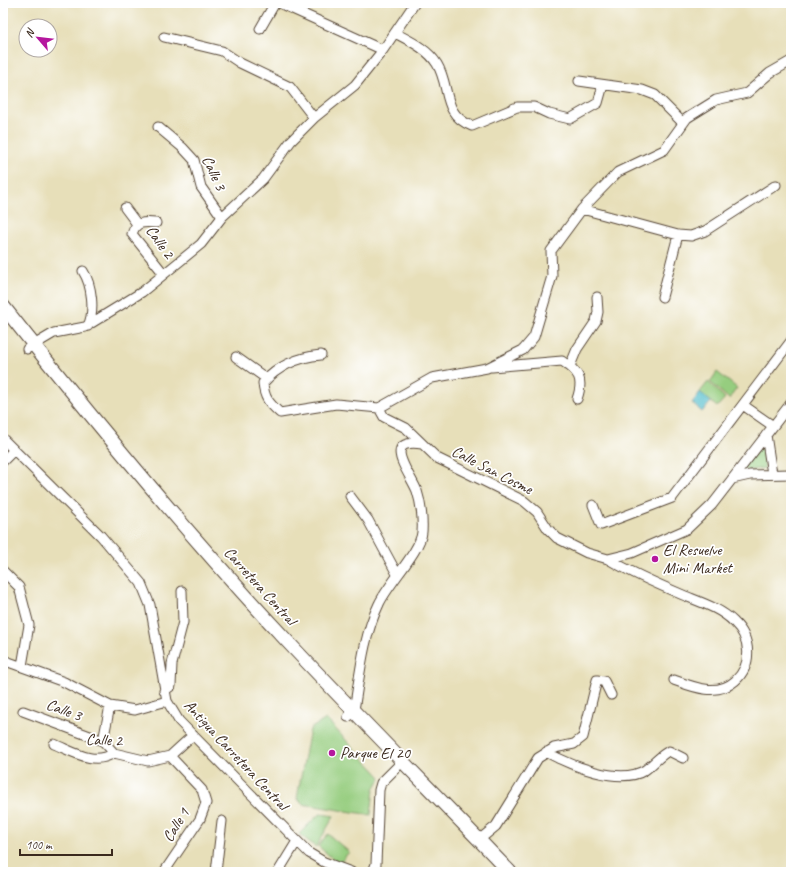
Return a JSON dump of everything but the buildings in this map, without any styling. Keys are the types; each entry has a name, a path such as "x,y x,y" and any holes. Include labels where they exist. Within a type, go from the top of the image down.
{"highway":[{"name":"Carretera Central","path":"3,306 30,347 77,412 193,549 351,714 510,872"},
{"name":"Carretera Central","path":"3,319 30,347"},
{"name":"Carretera Central","path":"351,714 397,767 499,872"}],"street":[{"path":"260,29 275,3"},
{"path":"279,3 383,50"},
{"path":"30,347 54,333 88,326 142,292 202,244 222,217 263,179 291,141 314,118 355,85 383,50 414,3"},
{"path":"395,33 424,50 436,63 444,82 450,108 462,121 472,126 517,107 534,107 550,114 570,119 598,103 603,85"},
{"path":"164,37 222,51 240,63 290,87 314,118"},
{"path":"487,368 523,350 534,337 552,276 550,251 582,209 618,172 664,150 687,118 716,100 747,93 770,73 791,61"},
{"path":"579,81 642,90 655,95 683,122"},
{"name":"Calle 3","path":"158,127 183,148 194,160 201,187 222,217"},
{"path":"582,209 678,235 691,236 705,231 776,185"},
{"path":"125,208 137,224"},
{"name":"Calle 2","path":"156,223 146,222 137,224 132,234 164,274"},
{"path":"662,298 678,235"},
{"path":"83,271 89,281 92,318 88,326"},
{"path":"570,366 577,349 596,322 598,312 597,297"},
{"path":"593,505 601,525 672,498 791,341"},
{"path":"321,355 297,358 267,379 263,384 264,396 269,404 280,413 336,404 379,408 432,378 487,368 562,361 570,366 579,376 581,386 577,398"},
{"path":"236,357 267,379"},
{"path":"608,560 632,553 687,530 712,505 791,403"},
{"path":"743,405 773,426"},
{"name":"Calle San Cosme","path":"379,408 384,417 406,428 437,458 524,500 537,512 548,529 557,538 587,553 608,560 630,572 721,611 734,622 748,642 748,656 742,672 734,682 724,687 709,690 697,688 674,680"},
{"path":"766,435 772,474"},
{"name":"Antigua Carretera Central","path":"3,439 101,536 141,583 150,605 164,691 167,701 179,721 309,853 324,862 351,872"},
{"path":"351,714 365,646 372,621 386,589 419,544 422,534 423,521 417,491 400,458 400,451 408,442 422,444"},
{"path":"3,461 14,450"},
{"path":"732,479 750,475 791,474"},
{"path":"350,496 368,520 397,574"},
{"path":"3,571 19,587 29,625 22,666"},
{"path":"164,691 171,686 172,664 183,622 182,591"},
{"path":"3,660 64,682 110,706 136,710 167,701"},
{"path":"479,840 496,826 538,758 546,752 574,744 582,737 597,680 604,681 611,695"},
{"path":"103,741 110,706"},
{"name":"Calle 3","path":"23,711 103,741 114,753"},
{"name":"Calle 2","path":"54,744 86,758 105,759 114,753 148,761 170,756 193,735"},
{"path":"546,752 577,767 626,776 644,770 669,750 683,758"},
{"name":"Calle 1","path":"164,872 200,819 206,803 202,790 170,756"},
{"path":"373,872 376,864 379,790 381,783 397,767"},
{"path":"216,872 222,821"},
{"path":"278,872 297,841"}],"green space":[{"path":"717,372 737,388 729,399 710,382"},
{"path":"708,382 725,398 717,407 700,392"},
{"path":"761,443 765,468 740,472"},
{"name":"Parque El 20","path":"326,719 381,777 374,789 371,815 302,804 297,798 310,729"},
{"path":"321,814 334,816 316,847 299,834 317,816"},
{"path":"328,834 349,852 339,864 318,846"}],"water":[{"path":"700,392 711,402 702,412 692,403"}],"place":[{"name":"El Resuelve Mini Market","path":"655,559"},
{"name":"Parque El 20","path":"332,753"}]}
